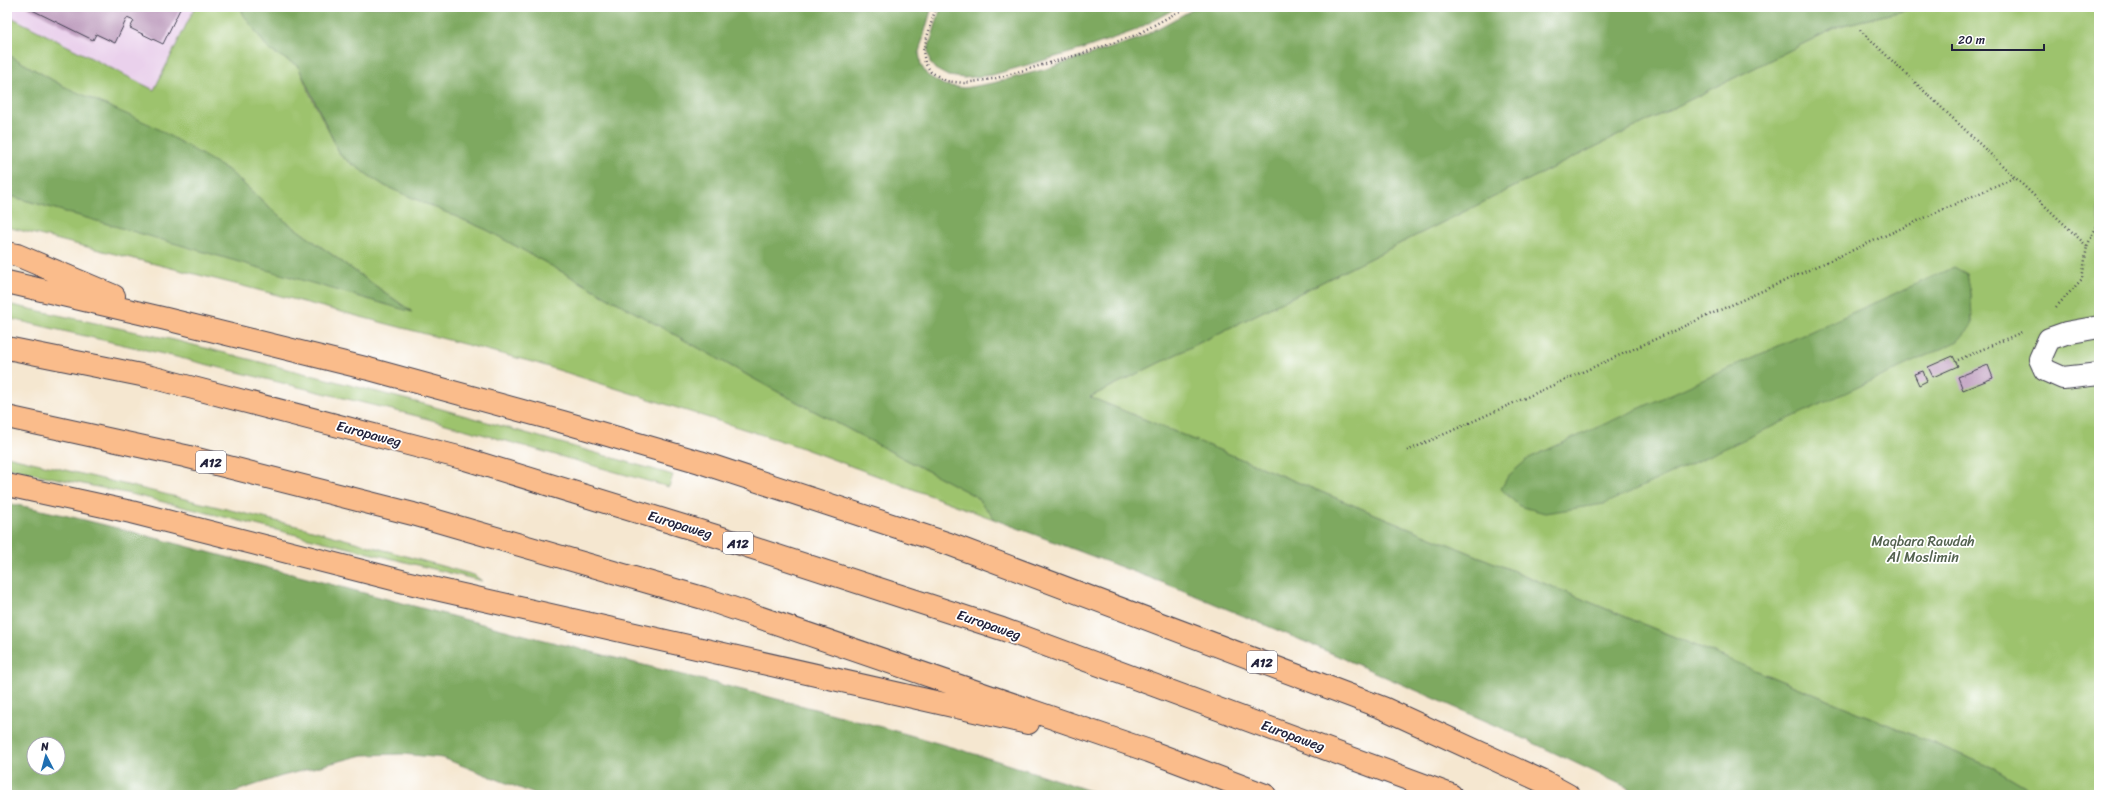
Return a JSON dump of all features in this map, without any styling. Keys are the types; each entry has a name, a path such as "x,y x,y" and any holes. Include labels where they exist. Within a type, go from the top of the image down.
{"highway":[{"name":"A12","path":"7,253 17,255 166,319"},
{"name":"A12","path":"7,282 369,369 563,422 700,462 949,544 1383,708 1546,783 1568,795"},
{"name":"Europaweg","path":"7,348 151,377 454,456 719,537 1002,629 1451,795"},
{"name":"A12","path":"7,417 185,456 413,514 703,598 1149,751 1265,795"},
{"name":"A12","path":"7,485 124,510 405,582 882,688 1149,751"}],"lane":[{"path":"2099,327 2066,333 2049,340 2040,360 2045,370 2063,378 2099,374"}],"path":[{"path":"936,7 923,51 925,63 931,72 946,81 964,82 992,79 1081,54 1136,35 1187,7"},
{"path":"1860,30 2087,246 2099,222"},
{"path":"1407,451 2014,178"}],"shaded area":[{"path":"7,7 269,7 169,161 7,117"}],"green space":[{"path":"195,7 241,7 243,14 269,49 298,66 310,94 341,156 385,186 487,230 765,385 975,496 996,520 797,446 536,363 239,285 7,227 7,195 411,311 285,221 228,170 63,86 7,54 7,15 154,90"},
{"path":"241,7 932,7 919,52 921,65 927,75 944,85 964,88 993,83 1046,69 1138,39 1197,7 1919,7 1839,26 1090,397 1996,769 2040,795 1643,795 1504,729 1315,646 1177,588 996,520 975,496 765,385 487,230 385,186 368,175 341,156 298,66 269,50 243,14"},
{"path":"941,7 1178,7 1134,31 1080,50 992,75 964,78 948,76 935,69 930,62 928,50"},
{"name":"Maqbara Rawdah Al Moslimin","path":"1919,7 2099,7 2099,795 2040,795 1996,769 1090,397 1839,26","holes":["1967,274 1971,294 1972,325"]},
{"path":"7,54 63,86 151,125 228,170 285,221 412,312 7,195"},
{"path":"1954,267 1967,274 1971,294 1972,325 1958,341 1604,504 1545,513 1519,506 1501,489 1508,476 1529,458"},
{"path":"7,304 174,340 424,404 673,475 669,487 421,417 172,356 7,318"},
{"path":"7,456 305,528 474,575 482,581 135,495 7,468"},
{"path":"7,503 115,528 882,727 955,748 1102,795 537,795 443,758 402,754 363,755 282,776 225,795 7,795"}],"building":[{"path":"26,7 181,7 163,44 130,28 134,21 127,18 115,43 96,34 93,40"},
{"path":"1953,356 1958,366 1933,377 1928,367"},
{"path":"1988,365 1993,378 1963,390 1958,377"},
{"path":"1923,371 1927,381 1919,385 1914,374"}]}
